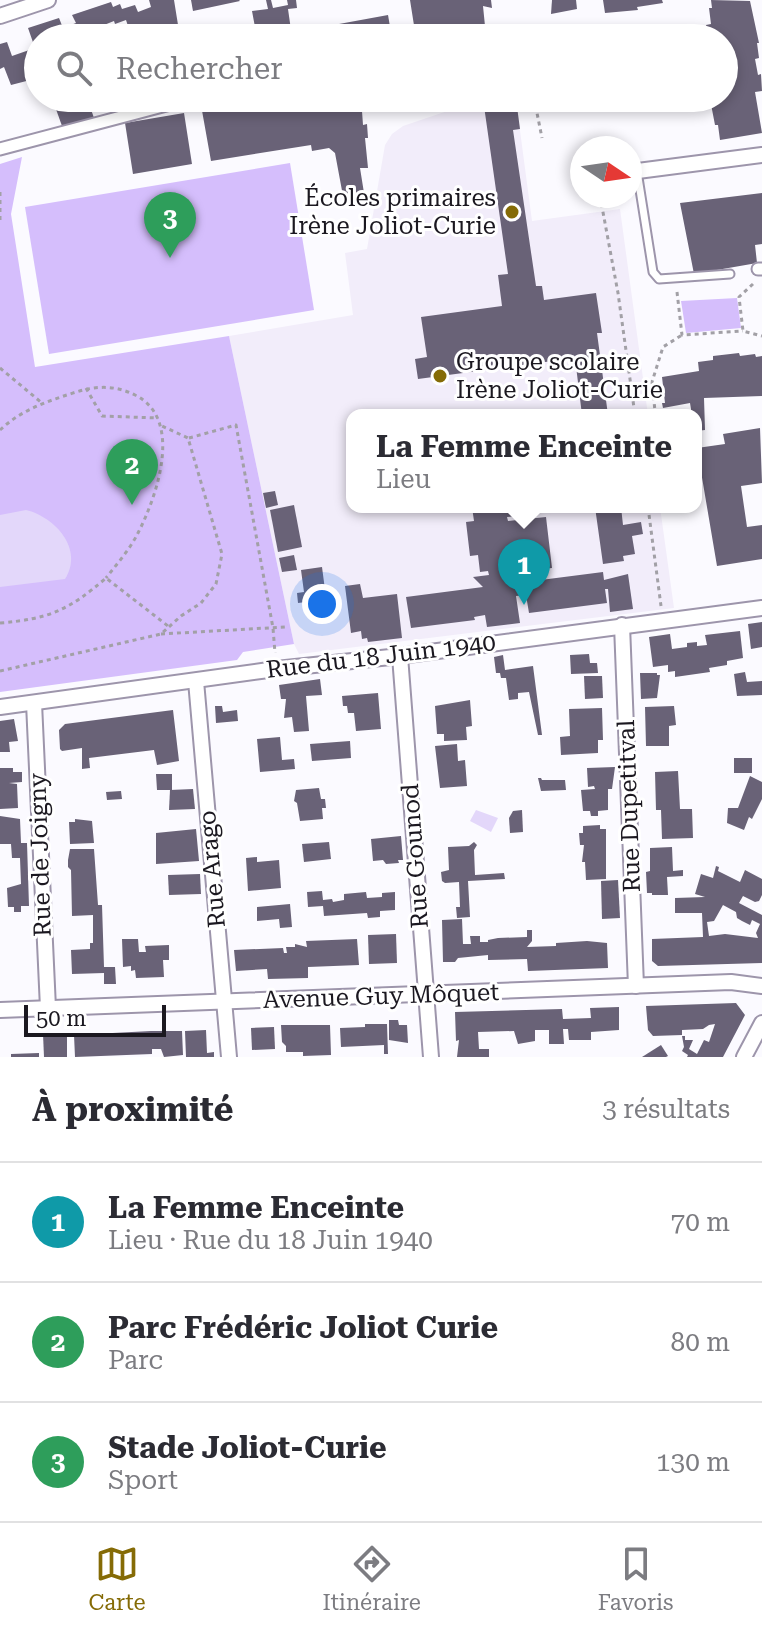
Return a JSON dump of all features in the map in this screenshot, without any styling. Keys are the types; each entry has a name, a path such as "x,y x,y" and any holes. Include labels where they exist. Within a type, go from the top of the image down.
{"street":[{"path":"0,16 48,0"},
{"path":"0,149 140,112"},
{"path":"642,171 762,155"},
{"name":"Rue du 18 Juin 1940","path":"0,707 762,608"},
{"name":"Rue Dupetitval","path":"622,625 636,986"},
{"name":"Rue Gounod","path":"400,656 431,1057"},
{"name":"Rue Arago","path":"196,681 229,1057"},
{"name":"Rue de Joigny","path":"34,703 48,1008"},
{"name":"Avenue Guy Môquet","path":"0,1010 731,982 762,986"},
{"path":"744,1057 762,1023"}],"lane":[{"path":"641,208 653,272 659,279 730,274"}],"path":[{"path":"537,112 542,138"},
{"path":"0,192 0,223"},
{"path":"602,208 634,409"},
{"path":"743,331 739,297 759,273"},
{"path":"675,278 682,335"},
{"path":"655,409 652,382 663,347 682,335 743,331 762,336"},
{"path":"0,368 42,403"},
{"path":"86,388 102,416 159,418"},
{"path":"0,623 55,614 81,600 106,578 138,533 152,499 161,468 162,426 155,410 142,398 122,388 86,388 42,403 1,427"},
{"path":"162,426 188,438 236,425 273,628 276,669"},
{"path":"161,634 201,603 216,584 222,554 188,438"},
{"path":"649,513 663,619"},
{"path":"106,578 169,627"},
{"path":"0,671 161,634 285,627"}],"shaded area":[{"name":"Groupe scolaire Irène Joliot-Curie","path":"444,112 518,112 532,221 620,209 647,409 346,409 346,513 661,513 674,608 299,654 294,644 229,336 353,315 345,253 367,249 385,145 392,134 403,126"},
{"path":"22,157 11,214 35,367 229,336 294,644 243,652 237,660 0,692 0,164"},
{"path":"290,163 314,310 49,354 25,207"},
{"path":"737,298 741,328 686,333 681,301"},
{"path":"26,510 47,520 64,536 69,546 70,568 65,579 0,587 0,515"},
{"path":"476,810 498,818 491,832 470,821"}],"building":[{"path":"149,0 174,0 178,24 127,24 126,20 115,24 114,21 106,24 73,24 76,23 72,15 111,2 113,7 120,4 122,9 135,5 138,12 151,7"},
{"path":"191,0 239,0 240,1 193,11"},
{"path":"266,0 271,0 273,8 288,5 287,0 296,0 297,8 288,9 290,24 254,24 252,11 268,9"},
{"path":"410,0 491,0 492,8 483,6 485,24 414,24"},
{"path":"552,0 576,0 577,9 551,14"},
{"path":"603,0 662,0 663,3 637,7 638,10 605,13"},
{"path":"711,0 750,1 759,43 759,58 755,59 758,75 761,74 762,91 755,92 762,133 720,140 712,112 738,112 738,24 711,24 709,8 712,8"},
{"path":"388,15 390,24 339,24"},
{"path":"59,18 61,24 40,24"},
{"path":"7,42 12,56 24,52 24,82 11,85 4,67 0,69 0,44"},
{"path":"57,112 92,112 94,118 62,126"},
{"path":"202,112 362,112 363,125 367,124 368,168 360,168 364,193 343,196 335,153 329,148 312,151 311,145 211,161"},
{"name":"Écoles primaires Irène Joliot-Curie","path":"485,112 518,112 520,129 513,130 536,286 542,286 544,300 596,293 602,333 597,333 607,409 581,409 575,358 418,379 415,359 427,357 421,317 502,306 498,275 508,274"},
{"path":"184,113 192,164 133,174 125,123"},
{"path":"762,193 762,244 755,245 757,263 694,274 680,203"},
{"path":"739,353 740,356 762,356 762,396 704,398 705,430 702,430 702,409 691,409 690,403 663,408 662,377 699,371 698,362 713,360 713,356"},
{"path":"760,428 762,483 741,486 747,527 762,525 762,559 717,566 702,478 702,447 725,444 723,434"},
{"path":"275,491 278,505 266,508 263,493"},
{"path":"294,505 302,547 278,552 270,510"},
{"path":"473,513 525,513 507,517 508,521 546,517 552,568 524,571 525,582 603,572 604,580 628,574 633,609 610,612 608,589 605,589 607,603 529,613 526,595 516,596 520,623 487,627 485,615 474,617 475,620 411,628 406,597 483,587 473,577 489,575 488,571 480,572 478,555 470,556 466,522 474,521"},
{"path":"596,513 622,513 623,525 641,522 643,534 632,536 635,554 623,556 624,561 603,564"},
{"path":"294,555 297,570 282,572 279,558"},
{"path":"322,567 327,605 306,608 306,602 298,603 297,593 304,592 301,570"},
{"path":"360,584 363,598 397,594 402,638 368,642 367,638 362,639 361,631 351,633 345,586"},
{"path":"762,622 762,647 751,649 748,624"},
{"path":"740,631 743,658 727,661 727,665 709,668 710,672 675,677 675,671 668,672 668,665 653,667 649,637 670,634 672,649 687,647 687,643 707,645 705,635"},
{"path":"589,654 590,663 597,663 598,673 571,674 570,655"},
{"path":"503,655 505,670 533,666 542,735 538,735 529,692 518,693 518,699 509,700 506,678 496,673 494,657"},
{"path":"745,672 747,682 762,681 762,695 737,696 734,674"},
{"path":"640,673 660,675 657,698 641,699"},
{"path":"584,676 602,676 603,698 585,699"},
{"path":"320,679 322,695 306,696 309,731 294,732 292,717 284,718 286,699 281,699 279,685"},
{"path":"378,693 381,729 356,731 354,713 348,713 347,706 343,706 342,696"},
{"path":"470,700 472,726 466,727 467,740 444,741 444,734 437,734 435,706"},
{"path":"215,706 222,706 223,712 237,710 238,721 216,723"},
{"path":"674,706 676,725 669,726 669,746 646,746 645,707"},
{"path":"602,708 603,740 598,740 598,753 561,755 560,737 570,736 569,709"},
{"path":"173,710 179,761 157,765 154,750 89,758 90,768 82,769 82,748 60,749 59,730 65,724"},
{"path":"14,719 18,741 9,742 10,752 0,752 0,721"},
{"path":"280,737 282,760 294,759 295,769 260,772 257,739"},
{"path":"350,741 351,758 312,761 310,744"},
{"path":"457,744 458,761 465,760 467,786 440,788 435,746"},
{"path":"734,758 752,758 752,773 734,773"},
{"path":"615,767 612,789 608,789 608,810 591,816 590,811 583,811 581,790 595,789 594,786 588,787 587,768"},
{"path":"0,768 22,772 22,782 9,783 17,784 18,808 0,809"},
{"path":"678,771 680,809 692,809 693,838 662,839 661,810 656,810 655,772"},
{"path":"156,774 172,774 172,790 157,790"},
{"path":"750,776 762,782 762,799 744,830 727,823 728,808 738,808"},
{"path":"538,778 565,780 566,790 541,791"},
{"path":"319,788 321,799 325,799 323,819 300,821 294,801 296,790"},
{"path":"193,789 195,809 169,810 170,790"},
{"path":"121,791 122,799 107,800 106,792"},
{"path":"522,810 523,832 510,833 509,818 513,811"},
{"path":"0,816 20,819 21,843 27,843 29,906 21,906 21,912 14,912 14,907 8,907 7,888 21,884 20,858 12,858 11,844 0,844"},
{"path":"75,819 92,821 94,843 70,844 69,822 75,822"},
{"path":"600,825 600,829 606,829 606,879 586,880 585,862 582,862 584,845 580,845 579,833 583,833 583,826"},
{"path":"196,829 199,861 156,864 156,833"},
{"path":"401,836 403,860 386,864 383,860 373,861 371,839"},
{"path":"329,842 331,859 304,862 302,844"},
{"path":"474,842 477,845 474,850 475,875 504,873 505,879 468,881 470,917 457,918 459,882 445,883 441,872 449,870 448,847 469,846"},
{"path":"672,847 673,871 683,870 683,876 667,877 668,895 647,893 650,848"},
{"path":"70,849 94,849 98,905 102,905 104,967 115,967 116,984 104,984 104,973 72,974 71,950 90,949 90,943 93,943 93,915 72,916 71,870 68,867"},
{"path":"257,857 257,862 279,860 281,888 248,891 246,858"},
{"path":"716,866 719,867 718,871 740,882 745,870 762,879 759,901 743,896 739,903 762,915 762,963 658,966 652,961 652,939 703,937 702,913 675,913 675,898 705,897 695,894 701,874 713,878","holes":["723,905 736,912 737,918 742,921 750,925 752,920 760,924 756,933 758,938 725,934 709,936 707,922 714,921"]},
{"path":"200,874 201,894 169,895 168,875"},
{"path":"618,880 620,918 602,919 601,881"},
{"path":"322,891 323,900 332,899 333,902 344,900 344,894 366,892 367,898 395,892 395,910 380,911 380,917 368,918 367,913 324,916 323,906 308,907 307,892"},
{"path":"290,904 292,927 280,928 279,919 257,921 257,907"},
{"path":"462,919 463,944 471,944 470,936 480,936 480,942 527,937 527,930 532,930 532,941 527,947 587,941 607,943 608,968 528,971 527,959 488,960 488,955 443,962 442,920"},
{"path":"396,934 397,963 369,964 368,935"},
{"path":"122,939 138,939 139,952 146,952 145,946 169,945 169,960 163,960 164,977 136,978 131,966 123,967"},
{"path":"357,939 359,965 308,967 308,978 268,979 267,969 236,971 234,950 283,948 287,953 286,947 295,947 295,944 307,947 306,941"},
{"path":"736,1003 745,1015 723,1057 687,1057 682,1051 682,1036 685,1036 685,1040 693,1040 689,1049 697,1054 704,1040 709,1042 715,1024 703,1029 682,1030 682,1035 653,1036 648,1030 646,1006"},
{"path":"619,1007 619,1030 591,1032 591,1040 569,1040 568,1029 563,1029 564,1044 549,1044 549,1030 535,1030 535,1041 518,1044 514,1031 478,1032 479,1049 489,1049 489,1057 457,1057 459,1040 456,1041 455,1012 562,1009 563,1019 591,1018 590,1008"},
{"path":"389,1020 398,1020 399,1025 407,1025 408,1043 389,1040"},
{"path":"365,1024 387,1024 388,1054 384,1054 384,1045 341,1047 340,1028 365,1027"},
{"path":"281,1025 330,1025 331,1055 303,1056 303,1052 286,1052"},
{"path":"274,1027 275,1049 252,1050 251,1028"},
{"path":"206,1030 207,1053 214,1052 214,1057 186,1057 185,1031"},
{"path":"182,1031 183,1055 164,1057 161,1049 152,1049 152,1054 75,1057 74,1035"},
{"path":"67,1033 67,1057 44,1057 43,1034"},
{"path":"661,1045 668,1056 642,1057"},
{"path":"39,1053 39,1057 11,1057 11,1054"}],"place":[{"name":"Écoles primaires Irène Joliot-Curie","path":"512,212"},
{"name":"Stade Joliot-Curie","path":"170,258"},
{"name":"Groupe scolaire Irène Joliot-Curie","path":"440,376"},
{"name":"Parc Frédéric Joliot Curie","path":"132,505"},
{"name":"La Femme Enceinte","path":"524,605"}]}
